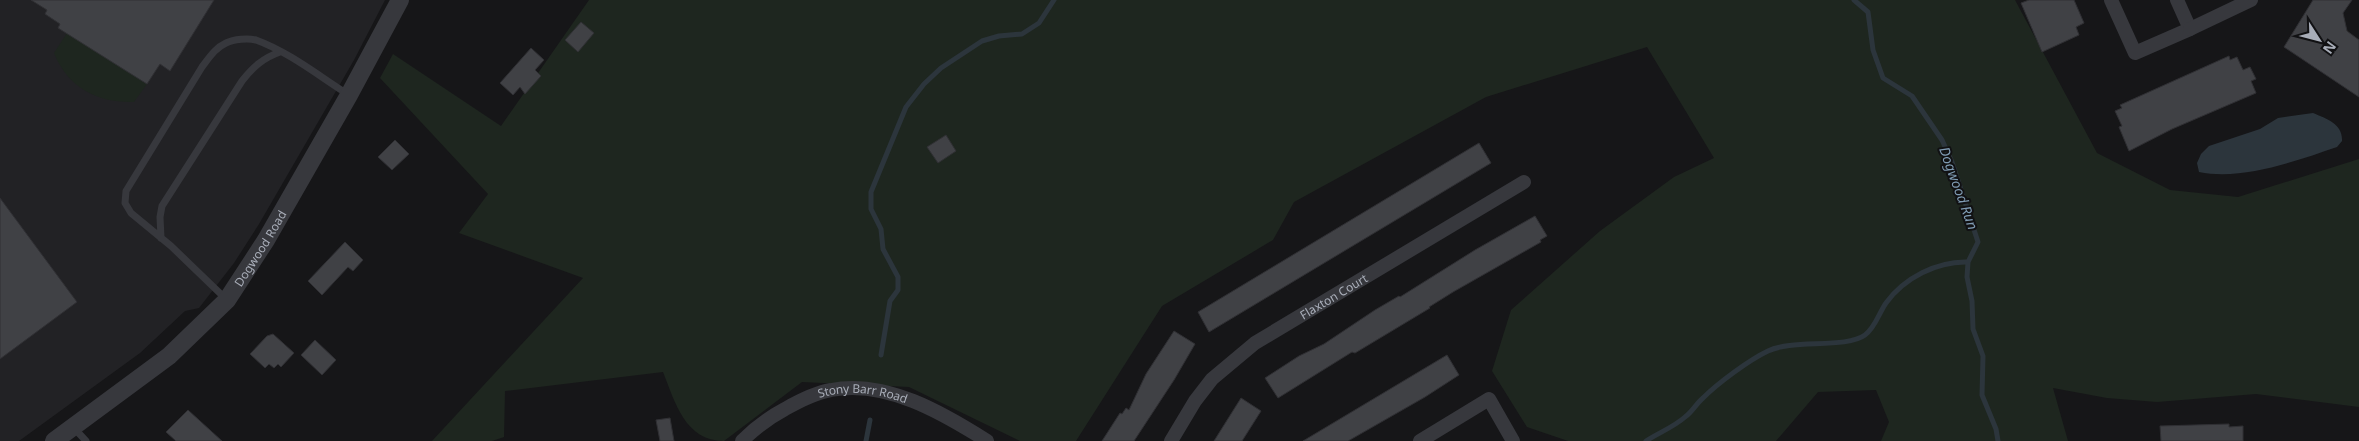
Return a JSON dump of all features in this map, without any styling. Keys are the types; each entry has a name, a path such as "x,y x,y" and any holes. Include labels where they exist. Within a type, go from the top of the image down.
{"street":[{"name":"Dogwood Road","path":"54,441 169,356 227,300 262,247 349,95 400,0"},
{"path":"2111,0 2135,53 2251,0"},
{"path":"2177,0 2190,28"},
{"name":"Flaxton Court","path":"1171,441 1195,401 1212,379 1255,343 1524,182"},
{"name":"Stony Barr Road","path":"742,441 775,415 804,399 831,390 857,388 890,394 934,410 987,441"},
{"path":"1420,441 1489,399 1514,441"}],"lane":[{"path":"227,300 162,238 132,214 125,203 126,191 202,67 212,53 226,43 241,39 255,40 280,52 349,95"},
{"path":"162,238 160,217 162,206 242,81 254,66 268,56 280,52"},
{"path":"73,427 86,441"}],"shaded area":[{"path":"0,0 385,0 354,60 259,224 234,263 199,308 185,311 140,353 19,441 0,441"},
{"path":"589,0 2015,0 2097,153 2170,190 2238,197 2359,159 2359,407 2256,394 2157,402 2107,398 2053,388 2068,441 1881,441 1889,422 1876,390 1818,392 1776,441 1568,441 1527,427 1492,371 1511,310 1600,231 1674,177 1714,158 1647,47 1486,97 1294,202 1273,240 1162,306 1076,441 1020,441 909,387 802,382 724,441 711,439 700,434 683,418 663,372 505,391 504,437 492,441 432,441 583,278 459,233 488,194 380,78 393,54 501,126"},
{"path":"67,33 147,84 134,102 108,100 97,96 86,91 67,76 54,53"},
{"path":"2313,113 2333,123 2340,130 2342,141 2337,147 2251,172 2216,174 2199,172 2197,163 2201,154 2209,146 2260,129 2278,118"}],"building":[{"path":"31,0 214,0 170,71 160,64 147,84 58,28 60,24 45,14 47,10"},
{"path":"2029,0 2074,0 2084,23 2076,27 2079,35 2042,52 2021,3"},
{"path":"2313,0 2352,0 2343,13 2347,31 2359,40 2359,97 2284,47"},
{"path":"581,22 594,33 578,52 565,40"},
{"path":"531,48 544,60 535,70 541,76 525,94 520,87 513,95 500,83"},
{"path":"2229,56 2230,60 2237,57 2243,70 2250,67 2256,79 2251,81 2256,93 2172,129 2129,151 2119,127 2122,126 2115,111 2122,108 2120,105"},
{"path":"946,135 956,151 938,163 927,147"},
{"path":"395,140 409,154 392,170 378,157"},
{"path":"1479,143 1491,163 1209,332 1198,312"},
{"path":"0,198 77,302 0,359"},
{"path":"1535,216 1547,236 1540,240 1541,242 1453,292 1430,308 1355,353 1352,352 1278,398 1265,378 1299,356 1324,344 1375,310 1400,297 1475,250"},
{"path":"345,242 363,260 353,271 348,267 322,295 308,281"},
{"path":"1174,331 1195,344 1174,380 1134,441 1102,441 1120,413 1122,414 1126,408 1129,410 1146,374"},
{"path":"273,334 294,353 281,367 278,364 274,368 269,364 265,368 250,354 267,336"},
{"path":"315,340 336,360 322,375 301,355"},
{"path":"1447,355 1459,375 1425,397 1348,441 1303,441"},
{"path":"1241,398 1261,411 1242,441 1214,441"},
{"path":"188,410 222,441 176,441 166,432"},
{"path":"670,418 674,441 660,441 656,420"},
{"path":"2229,424 2229,427 2243,426 2243,441 2161,441 2160,426"}],"waterway":[{"path":"881,355 890,301 898,290 898,277 883,249 881,229 871,209 871,192 906,107 924,84 941,68 982,41 999,36 1022,34 1039,23 1054,0"},
{"name":"Dogwood Run","path":"1646,441 1681,421 1709,392 1725,379 1768,351 1791,345 1845,342 1865,335 1886,303 1902,286 1933,268 1956,262 1968,262 1978,242 1952,162 1942,140 1912,96 1883,78 1873,50 1868,12 1854,0"},
{"path":"1968,262 1967,277 1972,301 1973,329 1983,356 1982,395 1996,429 1998,441"},
{"path":"866,441 870,420"}]}
